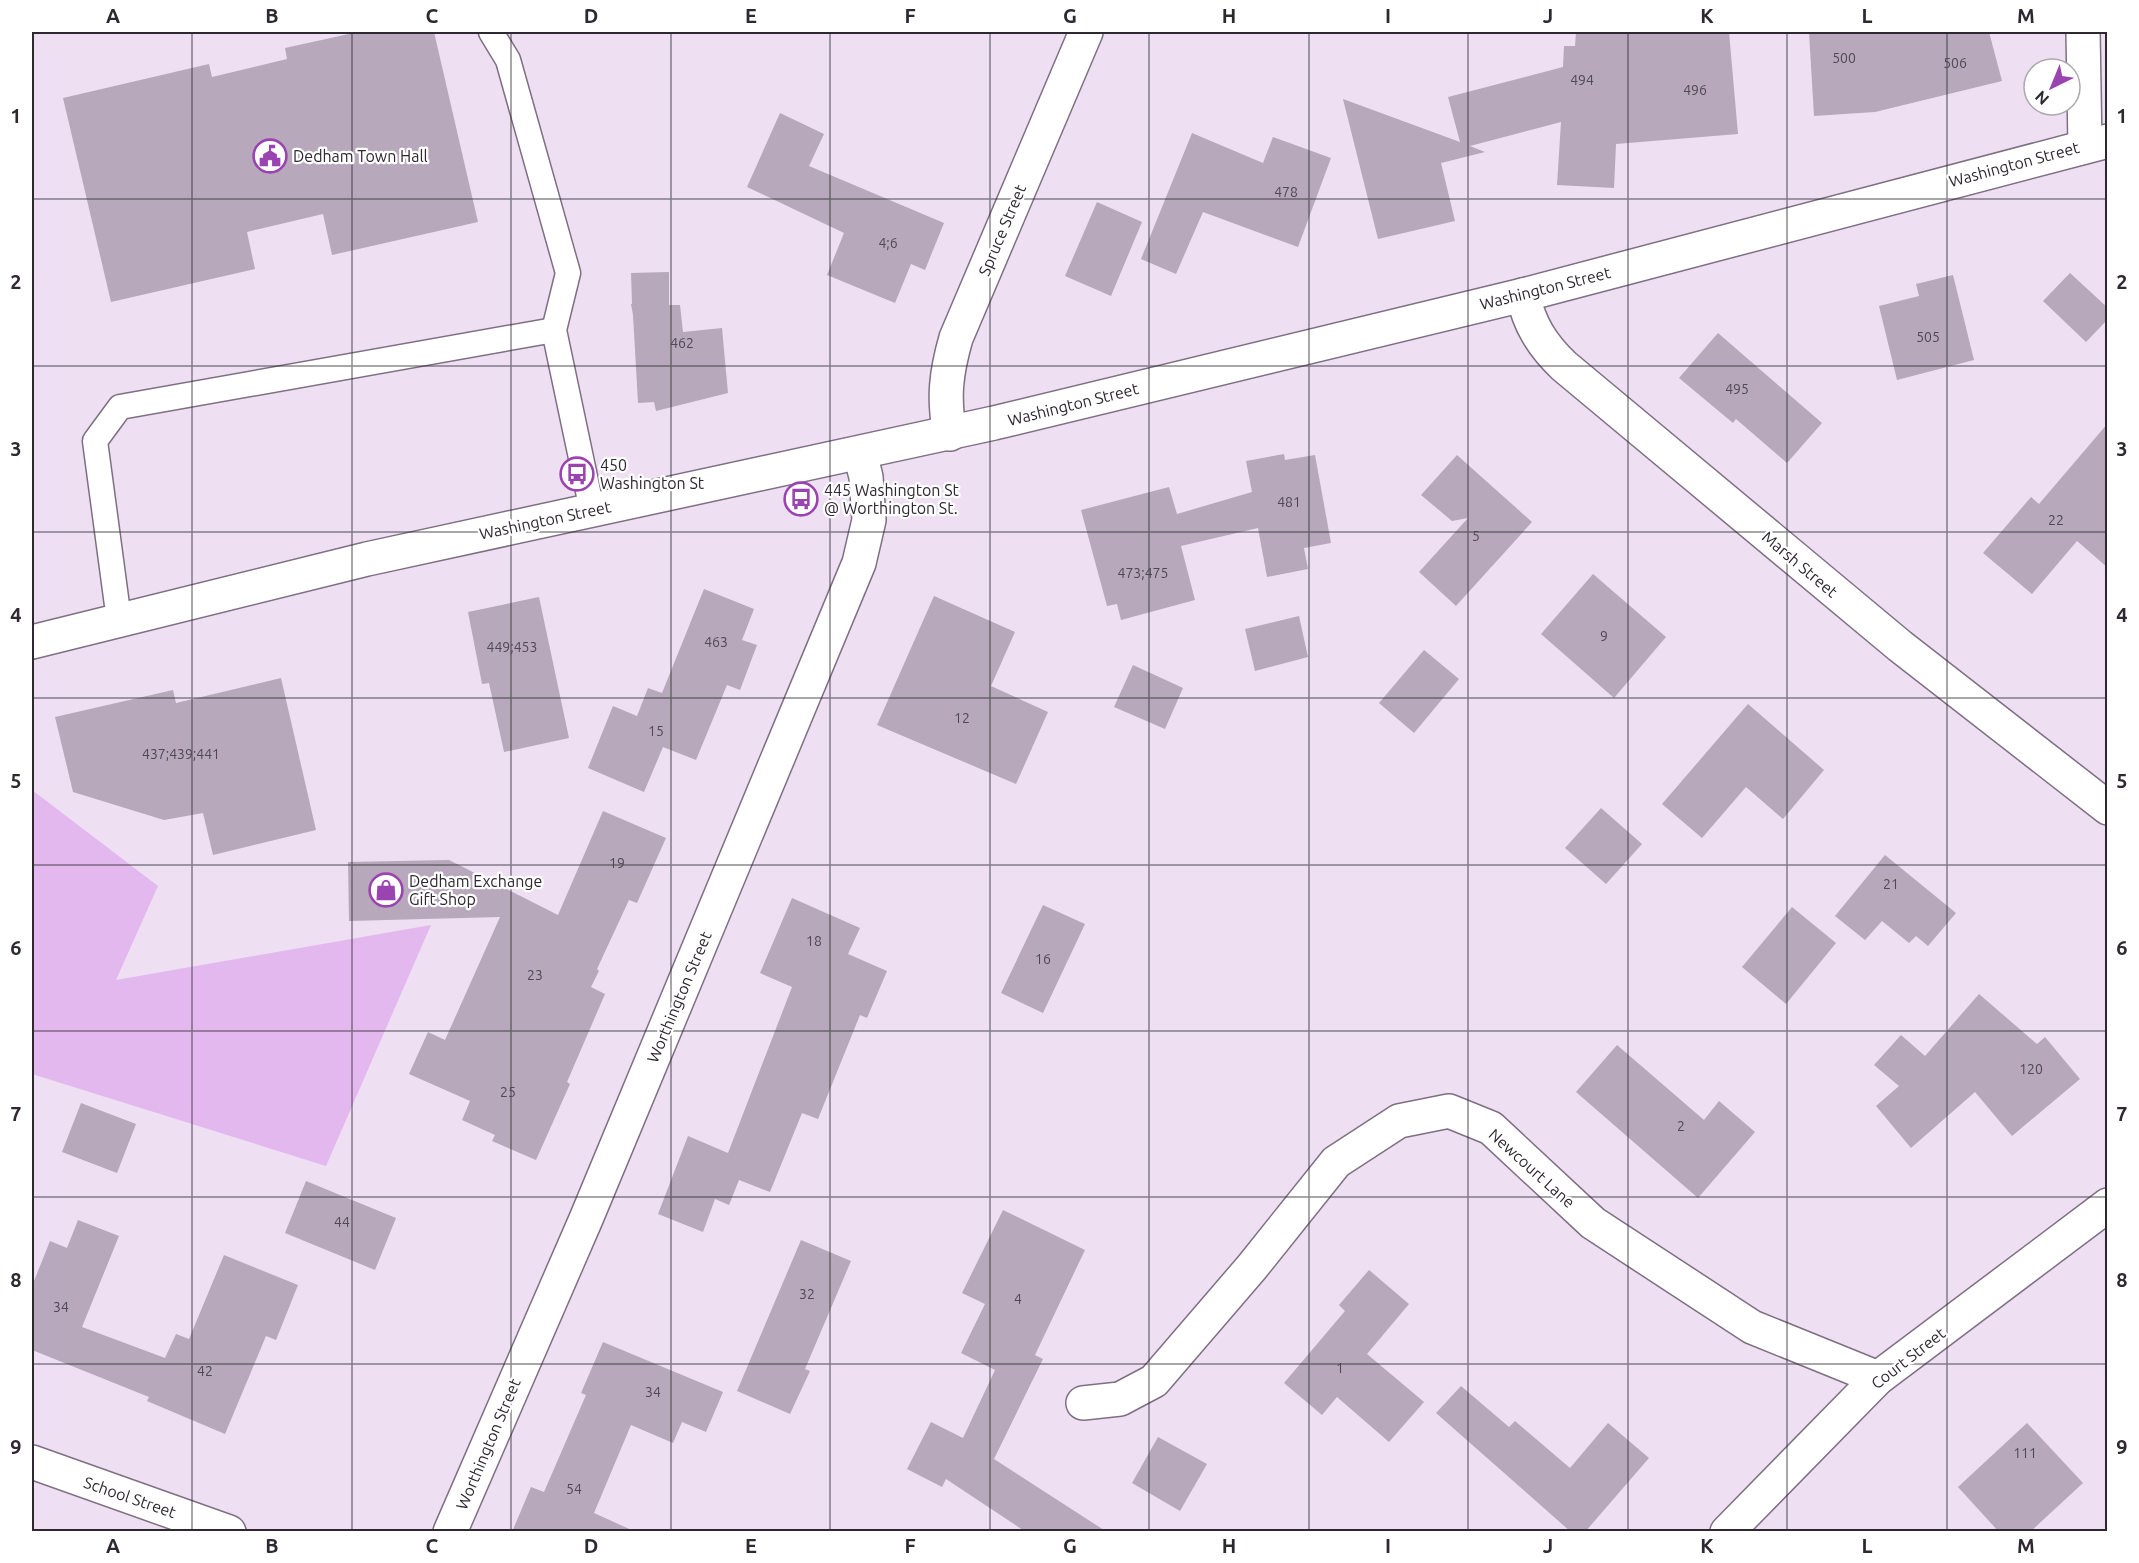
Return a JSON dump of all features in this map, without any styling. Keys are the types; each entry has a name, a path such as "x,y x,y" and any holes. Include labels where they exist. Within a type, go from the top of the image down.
{"street":[{"name":"Spruce Street","path":"950,434 946,410 946,385 956,338 1086,32"},
{"path":"2083,32 2096,143"},
{"name":"Washington Street","path":"32,642 367,559 950,434 1523,295 2096,143"},
{"name":"Marsh Street","path":"1523,295 1527,315 1538,336 1548,351 1564,366 1900,646 2108,808"},
{"name":"Worthington Street","path":"450,1532 586,1219 859,562 869,520 866,477 860,453"},
{"name":"Newcourt Lane","path":"1083,1403 1120,1399 1154,1381 1252,1266 1336,1162 1399,1121 1449,1112 1491,1128 1593,1223 1752,1328 1878,1378"},
{"name":"Court Street","path":"1727,1532 1878,1378 2108,1204"},
{"name":"School Street","path":"32,1462 229,1532"}],"lane":[{"path":"491,32 508,60 568,273 554,330 592,510"},
{"path":"119,620 95,441 120,407 554,330"}],"shaded area":[{"path":"32,790 158,886 116,980 431,925 326,1166 32,1074"}],"building":[{"name":"Dedham Town Hall","path":"358,32 434,32 478,222 332,255 323,214 247,232 255,269 111,302 63,98 209,64 212,77 287,59 285,48"},
{"path":"1576,32 1729,32 1738,134 1616,144 1614,188 1557,185 1561,122 1470,146 1485,152 1441,163 1455,221 1378,239 1343,99 1460,142 1448,97 1563,67 1564,46 1575,46"},
{"path":"1809,32 1989,32 2002,81 1875,112 1814,116"},
{"path":"780,113 824,134 809,166 944,223 925,270 911,264 895,303 827,275 844,233 747,187"},
{"path":"1192,133 1263,163 1273,137 1331,158 1298,247 1203,212 1176,274 1141,259"},
{"path":"1097,202 1142,222 1111,296 1065,276"},
{"path":"669,272 669,305 680,305 683,332 722,328 728,393 656,411 654,402 638,403 631,273"},
{"path":"2070,273 2108,308 2108,319 2086,342 2043,301"},
{"path":"1953,275 1974,360 1897,380 1879,306 1919,296 1916,284"},
{"path":"1718,333 1822,423 1787,463 1736,419 1733,423 1679,378"},
{"path":"2108,423 2108,568 2077,541 2032,594 1983,553 2031,497 2039,504"},
{"path":"1284,454 1285,460 1315,455 1331,543 1304,548 1308,569 1267,577 1258,528 1181,546 1195,600 1121,620 1117,604 1107,606 1081,510 1169,487 1177,514 1252,492 1246,461"},
{"path":"1457,455 1532,522 1456,606 1419,572 1468,518 1452,521 1421,495"},
{"path":"1593,574 1666,637 1614,698 1541,634"},
{"path":"704,589 754,609 742,640 757,645 740,690 727,685 696,760 663,747 644,792 588,768 613,706 637,716 648,688 662,693"},
{"path":"934,596 1015,632 991,686 1048,712 1016,784 877,725"},
{"path":"539,597 569,738 504,752 489,683 482,684 468,612"},
{"path":"1299,616 1308,657 1255,671 1245,629"},
{"path":"1424,650 1459,679 1414,733 1379,703"},
{"path":"1133,665 1183,688 1165,729 1114,707"},
{"path":"281,678 316,830 213,855 203,813 164,820 73,792 55,717 173,690 176,703"},
{"path":"1748,704 1824,770 1783,819 1746,787 1702,838 1662,804"},
{"path":"1601,808 1642,844 1606,884 1565,848"},
{"path":"603,811 666,838 637,903 629,900 597,969 599,971 591,987 605,994 567,1082 570,1084 536,1160 492,1141 495,1135 462,1120 470,1101 409,1074 428,1032 445,1040 500,917 349,921 348,862 449,860 558,915"},
{"path":"1885,855 1956,913 1928,946 1916,936 1909,943 1882,921 1865,940 1835,916"},
{"path":"792,898 860,928 848,954 887,971 867,1018 860,1015 818,1119 802,1113 770,1192 739,1180 729,1205 715,1199 703,1232 658,1214 688,1136 728,1153 792,987 760,973"},
{"path":"1043,905 1085,924 1043,1013 1001,993"},
{"path":"1792,907 1836,943 1786,1004 1742,967"},
{"path":"1979,994 2037,1044 2045,1037 2080,1079 2012,1136 1975,1092 1911,1148 1876,1106 1899,1086 1874,1065 1901,1035 1925,1056"},
{"path":"1617,1045 1704,1120 1719,1101 1755,1132 1698,1198 1576,1092"},
{"path":"81,1103 136,1124 117,1173 62,1152"},
{"path":"306,1181 396,1218 375,1270 285,1233"},
{"path":"1003,1210 1085,1250 1035,1355 1043,1359 994,1459 1107,1532 1026,1532 946,1479 942,1487 907,1469 931,1422 963,1438 995,1370 961,1353 985,1304 962,1293"},
{"path":"78,1220 119,1236 82,1327 165,1358 176,1334 189,1339 224,1255 298,1285 276,1340 266,1336 225,1434 147,1401 149,1397 32,1350 32,1286 50,1241 67,1248"},
{"path":"801,1240 851,1261 805,1369 810,1371 790,1414 737,1391"},
{"path":"1369,1270 1409,1304 1367,1354 1424,1402 1389,1442 1337,1397 1322,1415 1284,1383 1345,1311 1339,1305"},
{"path":"603,1342 723,1392 706,1432 682,1422 673,1443 631,1425 594,1513 636,1532 512,1532 531,1487 544,1492 586,1395 581,1393"},
{"path":"1461,1386 1509,1427 1515,1421 1570,1468 1608,1423 1649,1458 1585,1532 1571,1532 1436,1413"},
{"path":"2027,1423 2083,1483 2030,1532 1999,1532 1958,1487"},
{"path":"1158,1437 1207,1464 1180,1511 1132,1483"}],"place":[{"name":"Dedham Town Hall","path":"270,156"},
{"name":"450 Washington St","path":"577,474"},
{"name":"445 Washington St @ Worthington St.","path":"801,499"},
{"name":"Dedham Exchange Gift Shop","path":"386,890"}]}
